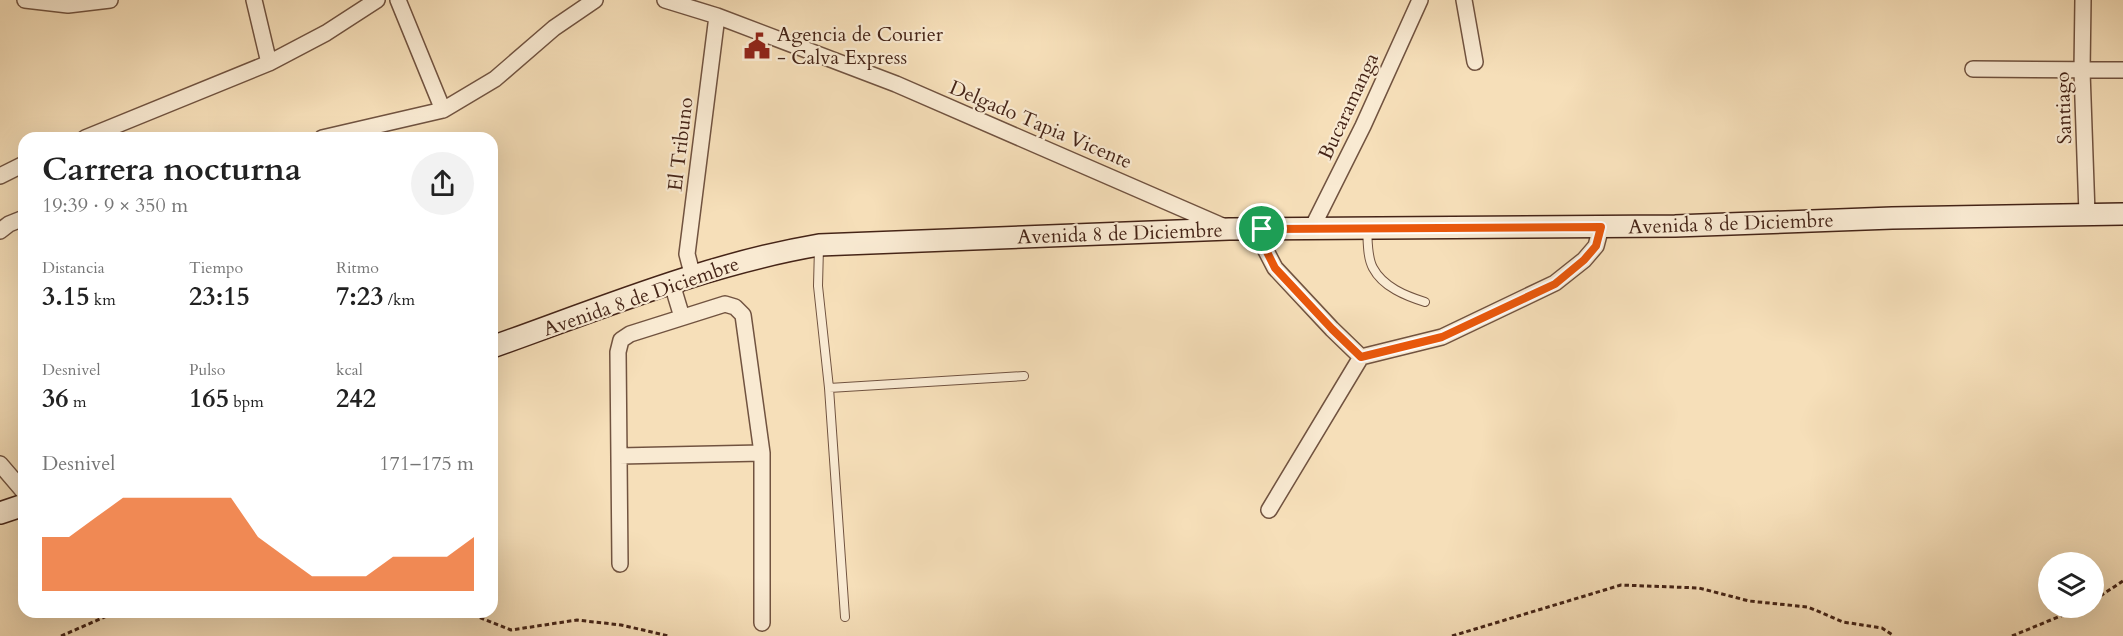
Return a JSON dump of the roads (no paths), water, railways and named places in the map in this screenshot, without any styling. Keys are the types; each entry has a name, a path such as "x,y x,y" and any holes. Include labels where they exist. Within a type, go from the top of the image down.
{"main road":[{"name":"Avenida 8 de Diciembre","path":"498,345 693,277 781,252 819,245 1229,229 1601,227 2123,214"},
{"path":"0,513 18,507"}],"street":[{"path":"26,0 68,4 110,0"},
{"path":"254,0 269,63"},
{"path":"100,132 269,63 326,33 377,0"},
{"path":"398,0 442,110"},
{"path":"348,132 442,110 495,79 554,28 594,0"},
{"name":"Delgado Tapia Vicente","path":"665,0 717,16 896,84 1229,229"},
{"name":"Bucaramanga","path":"1312,228 1363,126 1420,0"},
{"path":"1464,0 1475,62"},
{"name":"Santiago","path":"2083,0 2082,71 2087,214"},
{"name":"El Tribuno","path":"693,277 687,254 717,16"},
{"path":"1973,69 2123,70"},
{"path":"0,176 18,167"},
{"path":"0,231 18,220"},
{"path":"1269,510 1361,357 1442,337 1555,284 1584,260 1596,246 1601,227"},
{"path":"1262,229 1263,244 1275,268 1361,357"},
{"path":"672,284 682,317"},
{"path":"620,564 618,352 621,340 630,334 724,304 735,307 743,315 762,453 762,623"},
{"path":"619,456 762,453"},
{"path":"0,464 18,485"}],"lane":[{"path":"1367,228 1368,247 1373,268 1389,285 1405,295 1425,302"},
{"path":"819,245 818,286 829,388 845,617"},
{"path":"829,388 1024,376"}],"place":[{"name":"Agencia de Courier - Calva Express","path":"757,46"}]}
